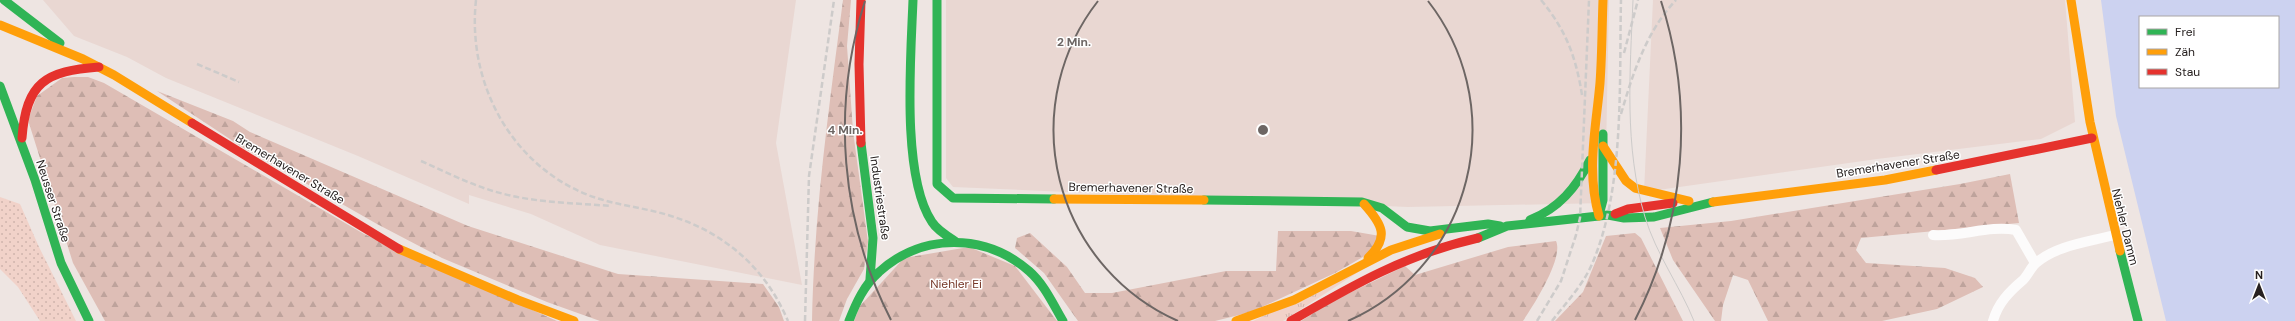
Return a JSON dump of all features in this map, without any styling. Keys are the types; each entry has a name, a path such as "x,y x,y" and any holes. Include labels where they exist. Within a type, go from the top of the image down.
{"main road":[{"path":"4,0 32,24 83,60"},
{"name":"Industriestraße","path":"861,0 858,58 860,132 864,179 875,250 870,279"},
{"path":"913,0 912,109 917,182 923,206 930,221 955,241"},
{"name":"Bremerhavener Straße","path":"937,0 936,184 953,198 1362,202 1382,208 1407,227 1430,232 1488,224 1507,226 1613,215 1624,218 1654,217 1706,203 1885,180 2092,138"},
{"path":"1599,216 1592,194 1593,153 1600,79 1603,0"},
{"name":"Niehler Damm","path":"2071,0 2077,52 2092,138 2114,235 2138,321"},
{"name":"Bremerhavener Straße","path":"0,25 99,67 397,248 518,300 574,321"},
{"path":"21,144 25,109 32,95 44,79 64,71 99,67"},
{"path":"1599,216 1603,200 1603,146 1600,79"},
{"name":"Neusser Straße","path":"0,86 61,263 89,321"},
{"path":"1603,146 1626,181 1634,188 1658,196 1689,201"},
{"path":"1518,225 1544,214 1564,201 1583,176 1593,153"},
{"name":"Bremerhavener Straße","path":"1613,215 1628,208 1689,201 1706,203"},
{"name":"Bremerhavener Straße","path":"1359,265 1379,249 1383,232 1376,216 1362,202"},
{"name":"Bremerhavener Straße","path":"1291,321 1361,280 1400,262 1507,226"},
{"path":"1407,227 1414,240 1413,242"},
{"name":"Bremerhavener Straße","path":"1236,321 1294,300 1359,265 1413,242 1451,230"},
{"path":"849,321 856,302 870,279 892,259 904,253 933,243 955,241 973,243 999,251 1009,256 1028,270 1040,283 1063,321"},
{"name":"Bremerhavener Straße","path":"1400,262 1410,251 1413,242"}],"street":[{"path":"1933,235 1950,236 2004,228 2016,230 2035,263"},
{"path":"1993,321 1996,310 2004,297 2026,276 2035,263 2054,251 2114,235"}],"shaded area":[{"path":"43,0 796,0 776,143 802,285 600,245 531,214 469,195 469,204 358,156 166,78 127,57 74,36"},
{"path":"946,0 1609,0 1605,203 1408,207 953,187 946,178"},
{"path":"1653,0 2065,0 2075,122 2041,139 1877,159 1644,192"}],"green space":[{"path":"843,0 851,0 847,46 853,131 868,242 864,269 847,299 839,321 812,321 813,281 819,200"},
{"path":"88,77 104,83 364,234 557,321 105,321 73,263 28,120 37,96 62,78"},
{"path":"157,91 233,121 250,132 468,226 618,274 763,284 779,307 784,321 600,321 547,302 442,258 377,224 242,147"},
{"path":"2010,174 2019,223 1861,238 1856,250 1866,263 1945,268 1975,278 1983,287 1937,309 1882,321 1768,321 1748,280 1733,275 1723,305 1721,321 1715,321 1673,260 1660,228 1731,221 1960,184"},
{"path":"0,197 20,204 39,247 76,321 40,321 18,287 0,269"},
{"path":"1278,231 1351,231 1380,236 1375,250 1335,273 1251,312 1215,321 1078,321 1044,273 1015,248 1017,238 1030,233 1067,267 1085,293 1112,293 1226,271 1276,271"},
{"path":"1635,233 1641,238 1683,321 1555,321 1583,292 1606,236"},
{"path":"1556,241 1556,259 1552,270 1540,294 1523,321 1301,321 1331,302 1405,266 1415,275 1508,247"},
{"name":"Niehler Ei","path":"969,247 1015,266 1057,321 854,321 860,306 904,258"},
{"path":"1366,267 1283,321 1253,321"}],"water":[{"path":"2101,0 2295,0 2295,321 2166,321 2116,116"}],"tram line":[{"path":"1633,0 1630,109 1631,137 1638,191 1645,217 1655,244 1694,321"}],"railway":[{"path":"476,0 475,31 479,61 487,90 499,117 516,141 536,163 560,181 588,195 668,215 688,222 725,242 755,268 779,302 788,321"},
{"path":"805,321 809,176 834,0"},
{"path":"1541,0 1550,11 1569,44 1577,68 1582,95"},
{"path":"1537,321 1561,281 1580,218 1589,0"},
{"path":"1552,321 1579,287 1592,264 1603,234 1610,202 1615,169 1620,100 1621,0"},
{"path":"1624,53 1638,0"},
{"path":"1621,114 1630,83 1649,39 1656,26 1676,0"},
{"path":"197,64 239,82"},
{"path":"421,161 472,184 504,194 544,201 611,206"}],"traffic: fast":[{"path":"4,0 60,43"},
{"path":"913,0 910,114 916,176 922,202 932,222 939,230 955,241"},
{"path":"937,0 937,184 953,198 1054,199"},
{"path":"0,86 35,180 61,263 89,321"},
{"path":"1599,215 1603,200 1603,134"},
{"path":"861,143 873,238 870,279"},
{"path":"1530,220 1550,210 1566,196 1579,180 1590,160"},
{"path":"1204,200 1362,202 1382,208 1407,227 1430,231 1488,224 1500,226"},
{"path":"1478,238 1507,226 1608,215 1624,218 1654,217 1713,202"},
{"path":"849,321 865,288 879,272 896,259 914,250 934,245 954,243 974,244 993,250 1012,259 1029,271 1048,294 1063,321"},
{"path":"2120,251 2138,321"}],"traffic: slow":[{"path":"1599,216 1593,183 1593,150 1601,73 1603,0"},
{"path":"2071,0 2090,122 2120,251"},
{"path":"0,25 83,59 114,75 192,123"},
{"path":"1603,146 1626,181 1635,188 1689,201"},
{"path":"1713,202 1885,180 1936,170"},
{"path":"1054,199 1204,200"},
{"path":"1364,204 1379,224 1381,231 1379,244 1368,258"},
{"path":"1236,321 1294,300 1391,250 1440,234"},
{"path":"399,249 518,300 574,321"}],"traffic: jam":[{"path":"861,0 859,64 861,143"},
{"path":"22,138 24,119 28,104 34,92 42,83 52,76 65,72 99,67"},
{"path":"192,123 399,249"},
{"path":"1936,170 2092,138"},
{"path":"1615,214 1628,209 1673,203"},
{"path":"1291,321 1336,295 1381,272 1428,253 1478,238"}]}
